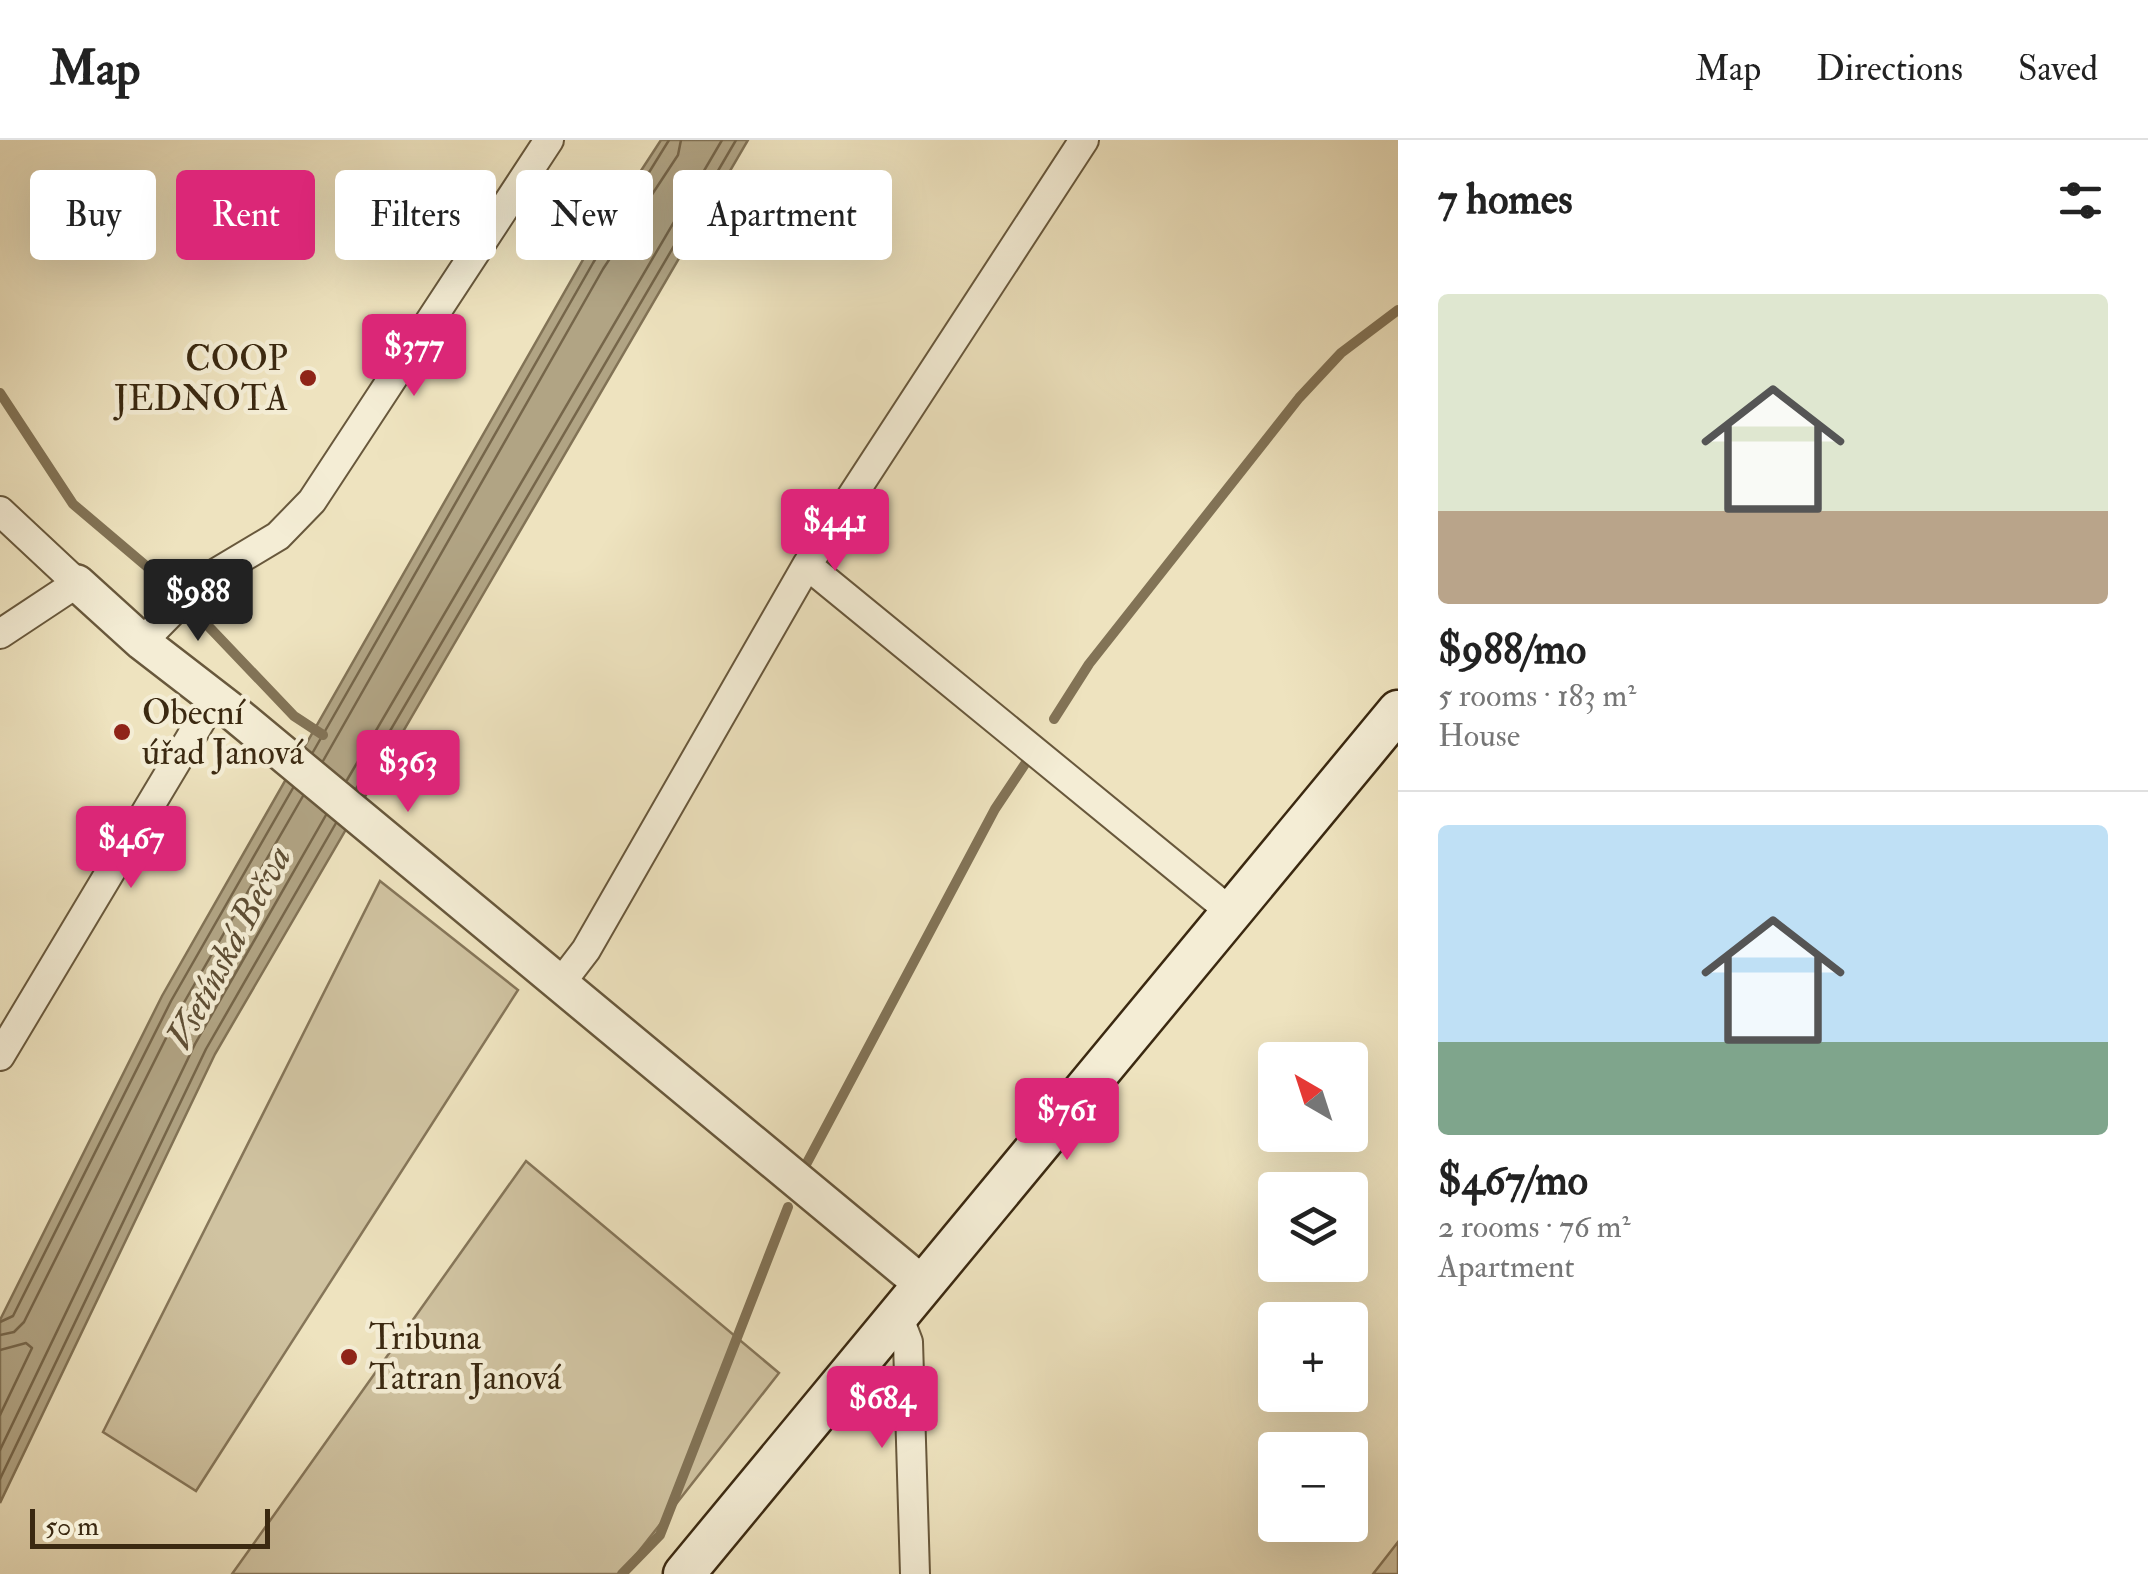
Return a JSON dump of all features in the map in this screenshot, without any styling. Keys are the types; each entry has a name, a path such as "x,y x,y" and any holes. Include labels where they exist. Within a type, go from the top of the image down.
{"main road":[{"path":"684,1574 1398,711"}],"street":[{"path":"142,642 201,582 278,536 312,500 549,140"},
{"path":"550,976 586,950 806,565 1084,140"},
{"path":"0,511 142,642 225,705 550,976 909,1298 915,1574"},
{"path":"806,565 1231,912"},
{"path":"0,634 78,583"},
{"path":"0,1056 225,705"}],"shaded area":[{"path":"380,881 518,990 196,1491 103,1432"},
{"path":"526,1161 779,1373 621,1574 232,1574"},
{"path":"1398,1542 1398,1574 1373,1574"}],"water":[{"name":"Vsetínská Bečva","path":"661,140 748,140 731,170 673,170 673,260 678,260 215,1054 0,1503 0,1320 162,996 583,260 653,260 653,170 641,170"}],"waterway":[{"path":"1054,719 1089,664 1299,398 1341,353 1398,310"},
{"path":"0,393 73,504 171,587 294,716 323,735"},
{"path":"801,1174 995,809 1025,764"},
{"path":"622,1574 660,1535 788,1207"}],"place":[{"name":"COOP JEDNOTA","path":"308,378"},
{"name":"Obecní úřad Janová","path":"122,732"},
{"name":"Tribuna Tatran Janová","path":"349,1357"}]}
